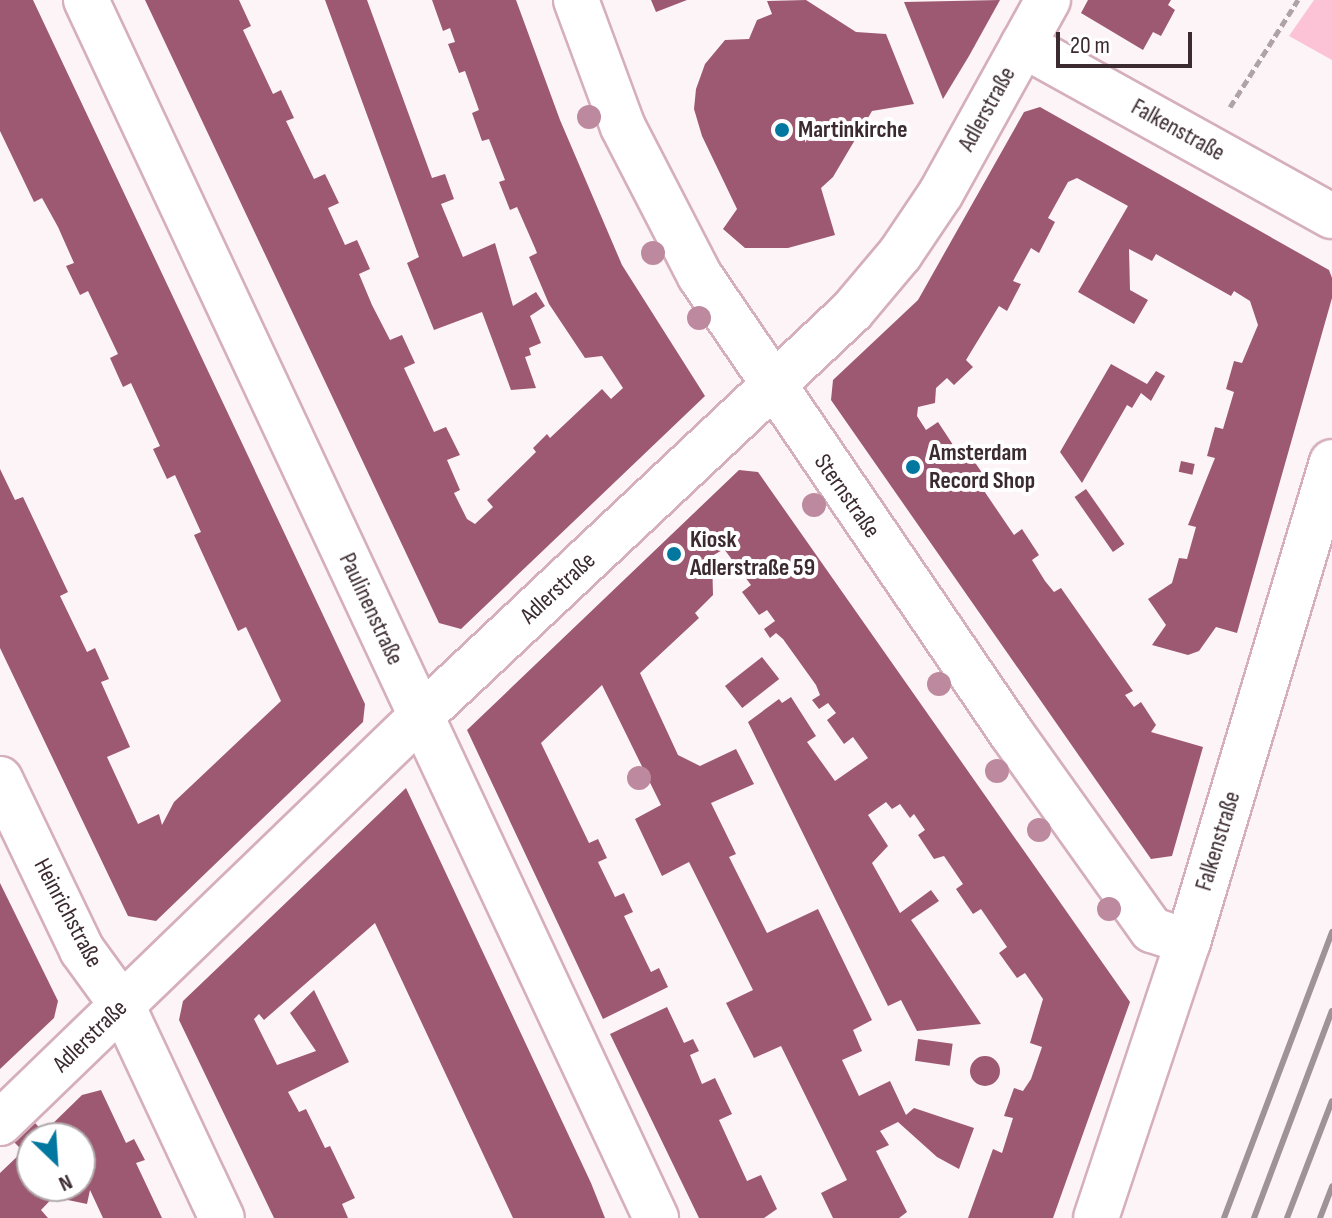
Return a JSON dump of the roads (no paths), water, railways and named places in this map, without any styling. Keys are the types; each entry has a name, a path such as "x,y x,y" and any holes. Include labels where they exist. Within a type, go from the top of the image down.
{"street":[{"name":"Paulinenstraße","path":"86,0 656,1218"},
{"name":"Sternstraße","path":"576,0 623,127 669,222 774,389 1152,930 1188,942"},
{"name":"Adlerstraße","path":"0,1123 421,716 774,389 900,254 1048,0"},
{"name":"Falkenstraße","path":"1023,45 1332,216"},
{"name":"Falkenstraße","path":"1096,1218 1188,942 1332,462"},
{"name":"Heinrichstraße","path":"0,779 82,950 122,1005 222,1218"}],"railway":[{"path":"1224,1218 1332,932"},
{"path":"1254,1218 1332,1011"},
{"path":"1287,1218 1332,1101"},
{"path":"1320,1218 1332,1186"}],"place":[{"name":"Martinkirche","path":"782,130"},
{"name":"Amsterdam Record Shop","path":"913,467"},
{"name":"Kiosk Adlerstraße 59","path":"674,554"}]}
